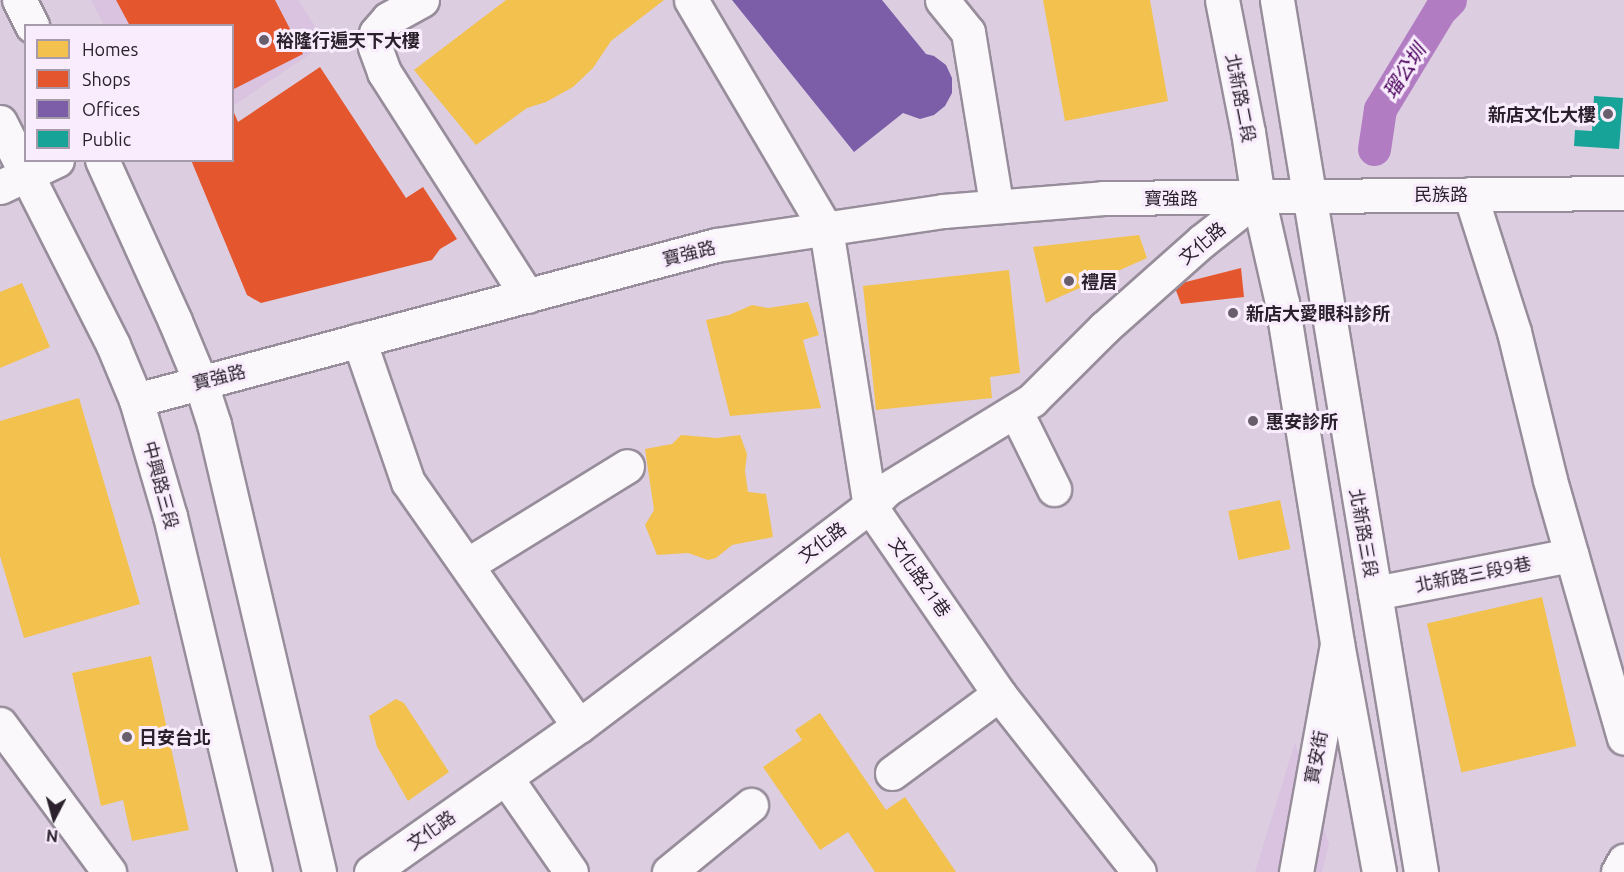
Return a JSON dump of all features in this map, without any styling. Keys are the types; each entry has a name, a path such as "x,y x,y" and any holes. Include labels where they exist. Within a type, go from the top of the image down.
{"street":[{"path":"19,0 31,24"},
{"path":"422,0 388,20 376,33 375,47 384,72 526,296"},
{"path":"691,0 826,229"},
{"path":"942,0 968,32 994,191"},
{"name":"北新路二段","path":"1222,0 1248,132 1258,197"},
{"path":"1276,0 1308,195"},
{"name":"中興路三段","path":"0,123 13,181 113,345 136,400 170,516 255,872"},
{"path":"13,181 53,162"},
{"path":"103,162 146,252 200,381 214,424 319,872"},
{"path":"1470,194 1514,332 1571,555 1624,738"},
{"name":"民族路","path":"1258,197 1624,194"},
{"name":"北新路三段","path":"1308,195 1421,872"},
{"path":"1258,197 1287,332 1337,643 1379,872"},
{"name":"寶強路","path":"136,400 200,381 716,245 943,211 1103,198 1258,197"},
{"name":"文化路","path":"372,872 579,726 870,506 887,489 1016,412 1032,400 1104,328 1202,242 1258,197"},
{"name":"文化路21巷","path":"826,229 870,506 999,694 1139,872"},
{"path":"359,340 408,482 579,726"},
{"path":"1016,412 1054,489"},
{"path":"467,565 627,466"},
{"name":"北新路三段9巷","path":"1374,593 1571,555"},
{"name":"寶安街","path":"1296,872 1337,643"},
{"path":"892,773 999,694"},
{"path":"0,724 109,872"},
{"path":"506,778 571,872"},
{"path":"669,872 751,805"},
{"path":"1618,872 1624,861"}],"shaded area":[{"name":"裕隆行遍天下大樓","path":"91,0 298,0 326,43 234,105 234,24 103,24"},
{"path":"1295,742 1329,844 1322,872 1255,872"}],"building: Homes":[{"path":"506,0 664,0 611,41 593,68 573,87 546,102 527,108 476,145 414,70"},
{"path":"1043,0 1150,0 1168,101 1065,121"},
{"name":"禮居","path":"1139,235 1147,258 1046,303 1033,247"},
{"path":"1009,270 1020,373 990,377 992,398 876,410 863,286"},
{"path":"22,283 50,347 0,368 0,292"},
{"path":"808,302 819,335 803,340 821,408 730,416 706,320 729,315 752,305 768,308"},
{"path":"79,398 140,604 24,638 0,556 0,421"},
{"path":"681,435 717,438 740,435 747,454 745,471 748,492 766,494 773,537 732,545 716,558 708,560 688,553 657,555 645,525 654,510 645,449 672,444"},
{"path":"1280,500 1290,549 1239,560 1228,511"},
{"path":"1542,597 1576,746 1461,773 1427,624"},
{"name":"日安台北","path":"151,656 189,830 132,841 123,800 101,806 72,673"},
{"path":"396,699 404,703 449,772 408,801 377,747 369,716"},
{"path":"820,713 886,810 905,797 956,872 875,872 848,832 820,850 763,767 802,740 795,730"}],"building: Shops":[{"name":"裕隆行遍天下大樓","path":"116,0 275,0 303,54 234,89 234,24 129,24"},
{"path":"320,67 406,198 423,187 457,239 440,249 432,260 261,303 247,295 192,162 234,162 234,113 238,122"},
{"path":"1241,268 1244,297 1181,304 1174,285"}],"building: Offices":[{"path":"732,0 882,0 926,54 934,56 946,65 952,78 952,93 945,106 934,115 920,119 903,113 854,152"}],"building: Public":[{"name":"新店文化大樓","path":"1594,96 1623,98 1619,149 1574,146 1575,130 1592,131"}],"waterway":[{"name":"瑠公圳","path":"1374,149 1380,109 1440,10 1450,0"}],"place":[{"name":"裕隆行遍天下大樓","path":"264,40"},
{"name":"新店文化大樓","path":"1608,114"},
{"name":"禮居","path":"1069,281"},
{"name":"新店大愛眼科診所","path":"1233,313"},
{"name":"惠安診所","path":"1253,421"},
{"name":"日安台北","path":"127,737"}]}
